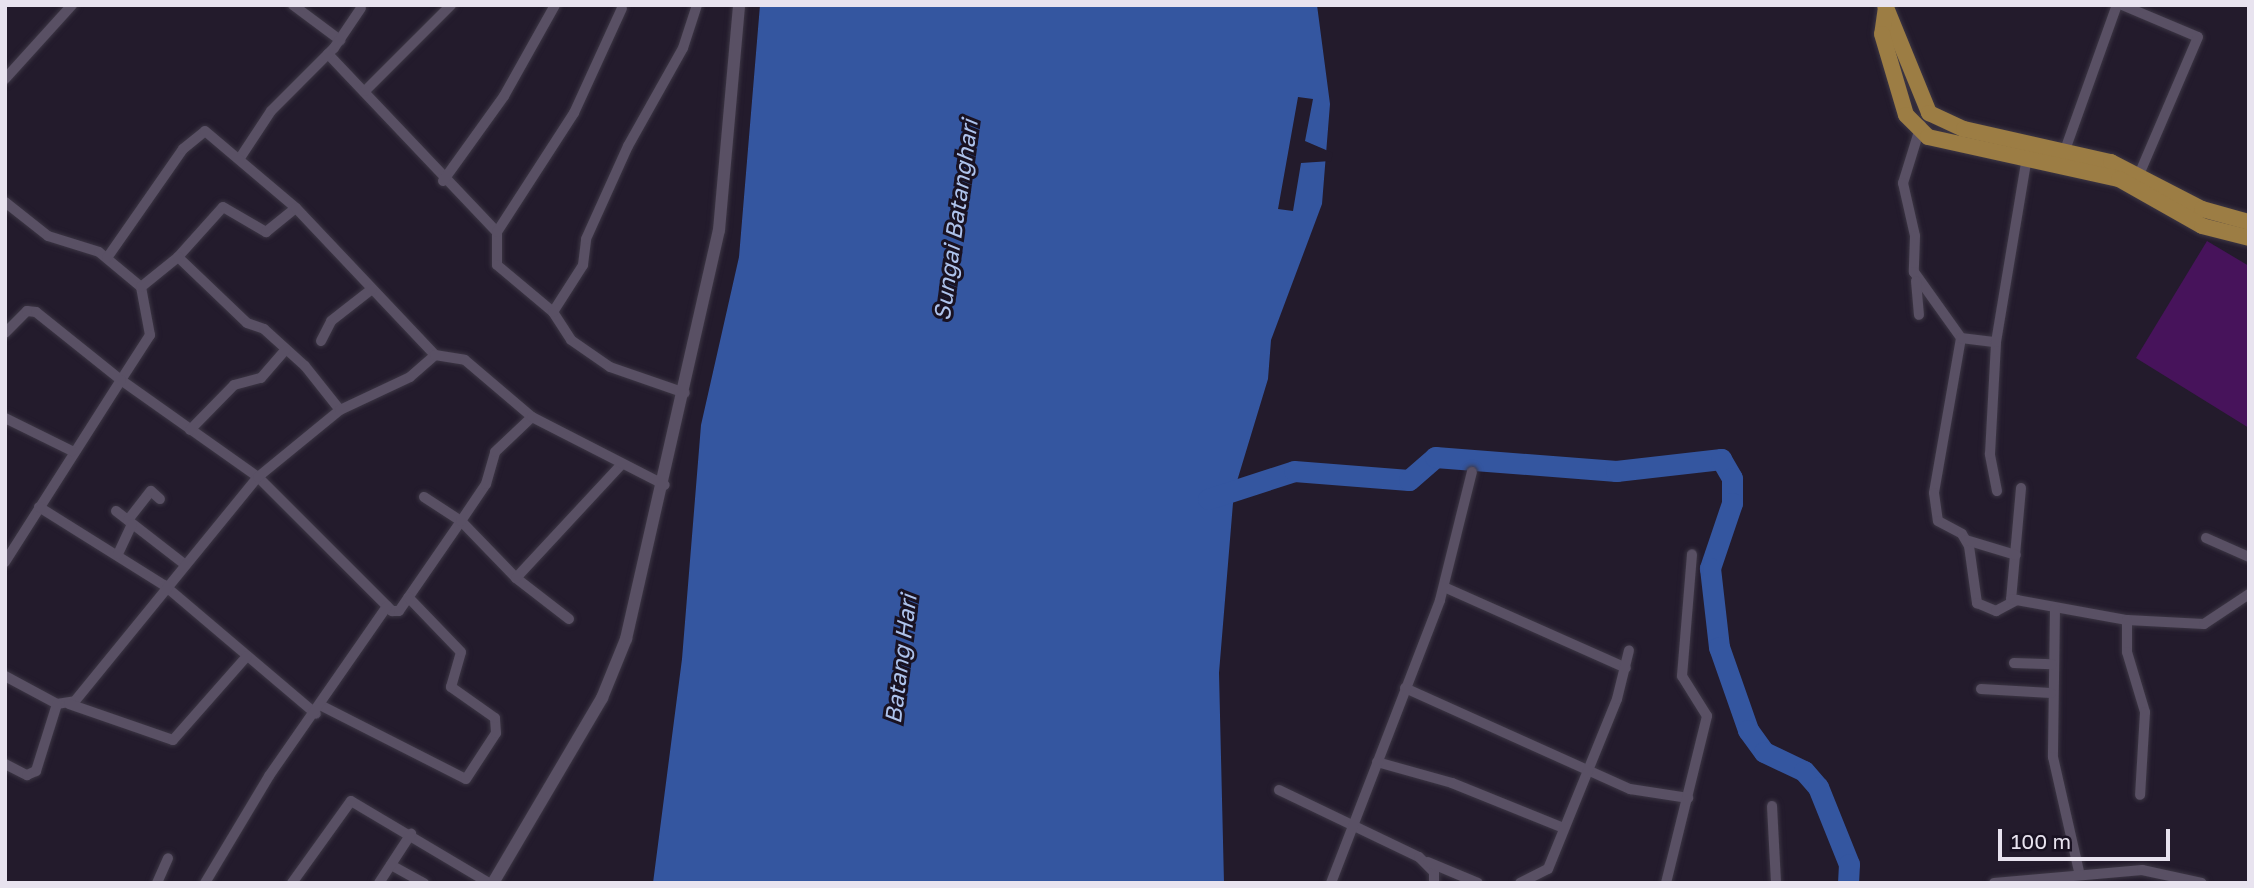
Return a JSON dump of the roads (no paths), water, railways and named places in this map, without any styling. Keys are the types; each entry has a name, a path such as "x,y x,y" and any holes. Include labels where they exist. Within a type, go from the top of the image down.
{"highway":[{"path":"1886,6 1929,113 1964,129 2065,150 2140,172 2202,209 2249,222"},
{"path":"1886,6 1882,34 1906,115 1918,130 2026,163 2119,179 2202,226 2249,238"}],"street":[{"path":"5,79 72,5"},
{"path":"293,5 340,40"},
{"path":"365,91 451,5"},
{"path":"443,181 504,96 555,5"},
{"path":"553,312 583,265 586,239 628,146 683,48 697,5"},
{"path":"292,883 351,801 491,883 618,663 665,485 719,230 739,5"},
{"path":"2065,150 2117,5"},
{"path":"2122,5 2198,37 2140,172"},
{"path":"240,158 271,111 328,54 361,8"},
{"path":"622,8 574,113 497,232 497,265 553,312 594,359 685,393"},
{"path":"328,54 365,91 443,181 497,232"},
{"path":"1919,315 1903,183 1918,130 1929,113"},
{"path":"107,258 183,149 205,131 296,208 435,355 465,360 533,417 621,465 665,485"},
{"path":"1997,491 1990,454 1996,342 2026,163"},
{"path":"5,202 48,236 107,258 141,287 149,334 72,451 6,560"},
{"path":"141,287 178,257 223,207 265,232 296,208"},
{"path":"178,257 285,350 340,410"},
{"path":"1916,280 1961,338 1996,342"},
{"path":"321,341 331,321 372,289"},
{"path":"5,333 27,311 36,313 121,380 258,477 387,606 399,611 486,484 495,452 533,417"},
{"path":"1961,338 1934,493 1941,527 1966,540 2016,555"},
{"path":"190,430 234,385 261,378 285,350"},
{"path":"69,705 183,563 258,477 340,410 410,377 435,355"},
{"path":"5,418 72,451"},
{"path":"516,578 621,465"},
{"path":"1331,883 1444,587 1472,472"},
{"path":"2021,488 2016,555 2009,594 2017,600 2127,620 2204,624 2249,594"},
{"path":"118,554 130,522 148,492 160,499"},
{"path":"424,498 461,521 516,578 569,619"},
{"path":"39,507 118,554 164,586 247,656 319,710 466,779 496,733 495,718 451,687 461,652 408,597"},
{"path":"116,511 183,563"},
{"path":"2206,538 2249,557"},
{"path":"1966,540 1977,603 1996,611 2017,600"},
{"path":"1666,883 1707,716 1682,676 1692,554"},
{"path":"1444,587 1626,668"},
{"path":"205,883 269,776 319,710 387,606"},
{"path":"2055,608 2051,693 2053,757 2079,871"},
{"path":"2127,620 2127,652 2145,712 2140,795"},
{"path":"1520,883 1546,871 1561,827 1626,668 1629,650"},
{"path":"5,676 57,704 69,705 173,740 247,656"},
{"path":"2014,663 2052,664"},
{"path":"1405,688 1630,789 1688,798"},
{"path":"1981,689 2051,693"},
{"path":"5,764 27,775 36,771 57,704"},
{"path":"1377,762 1452,783 1561,827"},
{"path":"1279,790 1424,861 1478,883"},
{"path":"1772,806 1776,883"},
{"path":"379,883 411,834"},
{"path":"157,883 168,858"},
{"path":"1424,861 1434,883"},
{"path":"391,865 424,883"},
{"path":"1994,883 2079,871 2159,871 2202,883"}],"water":[{"path":"760,5 1317,5 1330,104 1322,204 1271,340 1268,379 1234,491 1219,673 1224,883 653,883 682,659 701,425 739,257"}],"waterway":[{"path":"1208,499 1294,471 1409,480 1435,457 1616,471 1721,459 1732,478 1732,503 1710,568 1719,647 1748,730 1764,752 1804,771 1818,787 1849,864 1848,883"}],"water label":[{"name":"Sungai Batanghari","path":"955,220"},
{"name":"Batang Hari","path":"900,659"}]}
